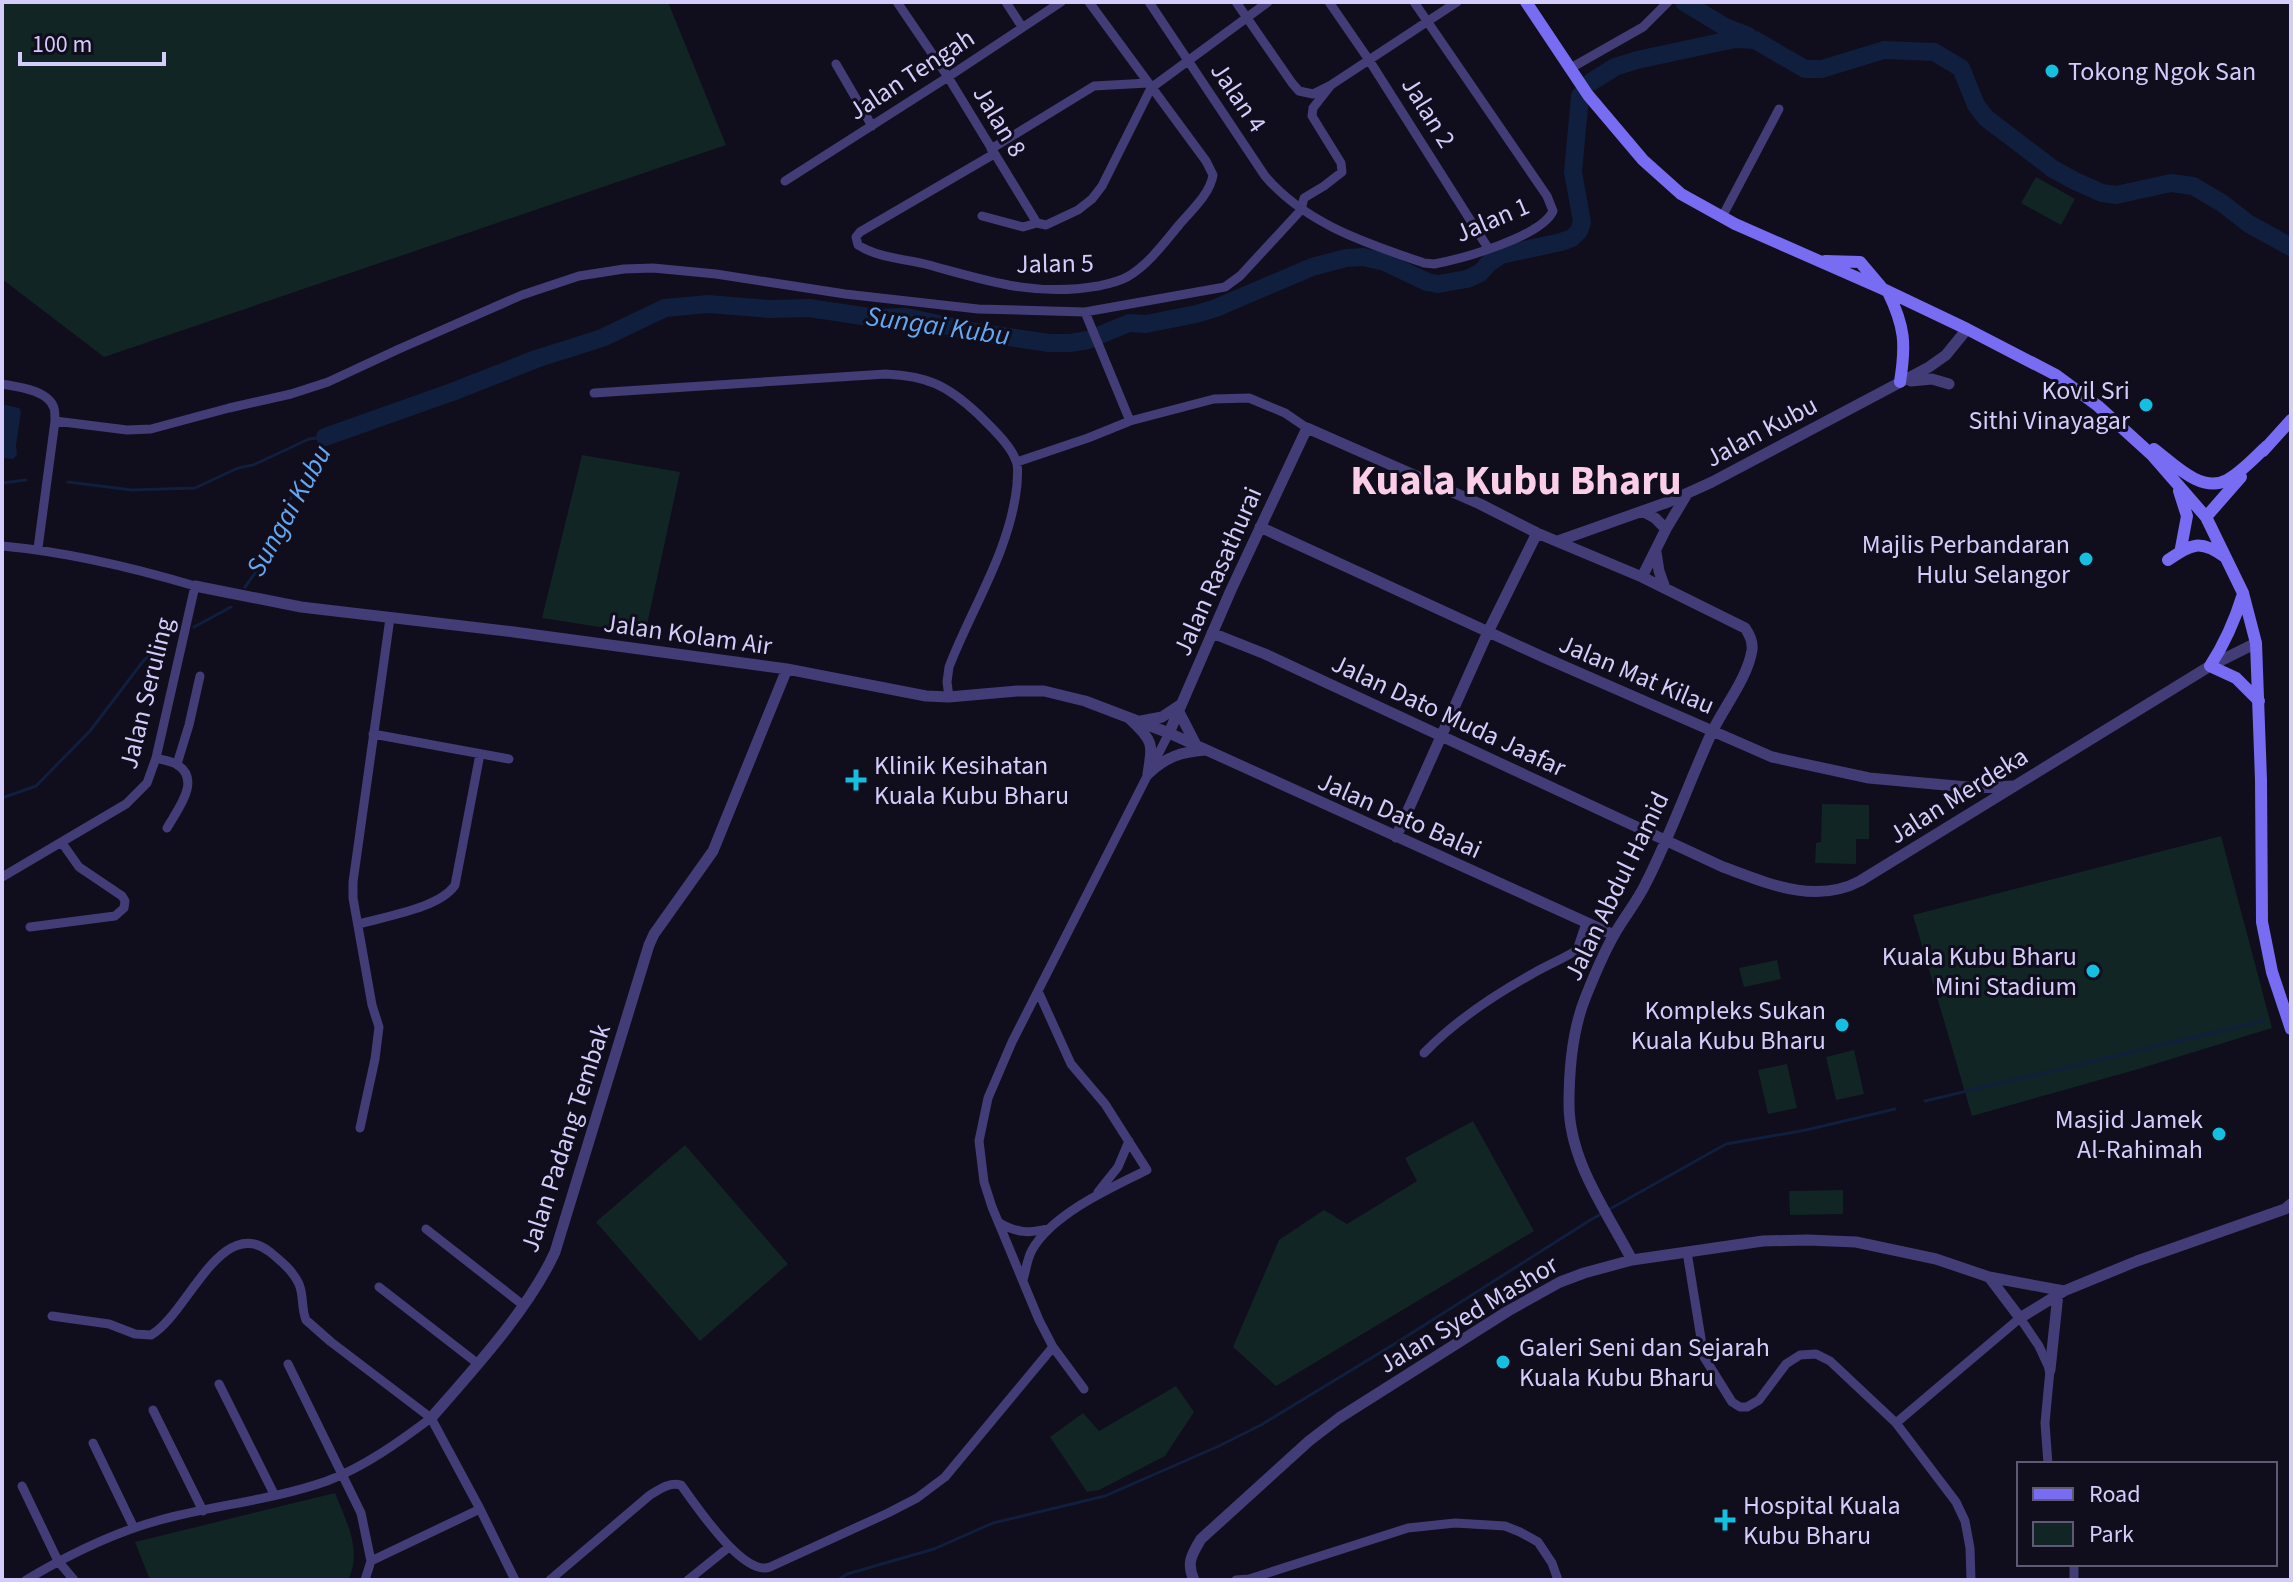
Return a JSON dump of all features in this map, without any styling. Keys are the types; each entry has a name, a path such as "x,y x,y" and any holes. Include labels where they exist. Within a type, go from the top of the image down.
{"main road":[{"path":"1526,2 1588,95 1643,160 1681,194 1722,217 1818,261 1860,262 1885,290 1899,315 1905,342 1900,382"},
{"path":"1885,290 2056,375 2193,478 2206,483 2225,481 2267,446"},
{"path":"2113,418 2170,474 2206,517 2243,593 2256,643 2262,922 2272,972 2291,1029"},
{"path":"2206,517 2291,420"},
{"path":"2170,474 2186,509 2181,548"},
{"path":"2168,560 2195,544 2205,545 2227,559"},
{"path":"2243,593 2234,622 2210,666 2236,678 2259,701"}],"street":[{"name":"Jalan 8","path":"897,2 948,77 1037,223"},
{"path":"1006,2 1022,27"},
{"name":"Jalan Tengah","path":"785,181 1061,2"},
{"name":"Jalan 5","path":"992,152 860,232 856,237 858,245 878,254 1000,285 1040,290 1081,289 1127,277 1166,241 1199,201 1213,179 1206,161 1089,2"},
{"name":"Jalan 4","path":"1149,2 1265,176 1301,210"},
{"path":"1236,2 1299,91 1313,94 1457,2"},
{"path":"982,216 1023,227 1055,223 1078,210 1102,186 1149,86 1268,2"},
{"name":"Jalan 2","path":"1329,2 1488,248"},
{"name":"Jalan 1","path":"1301,210 1350,236 1424,263 1442,262 1488,248 1528,232 1546,222 1551,215 1552,205 1414,2"},
{"path":"1569,69 1643,27 1668,2"},
{"path":"836,64 872,126"},
{"path":"55,421 127,430 151,429 291,394 328,382 522,295 579,276 624,269 653,268 716,274 845,294 978,309 1085,312 1225,287 1240,276 1301,210 1304,198 1342,172 1341,163 1312,116 1313,108 1331,85"},
{"path":"992,152 1094,86 1149,86"},
{"path":"1722,217 1779,109"},
{"path":"1085,312 1130,421"},
{"name":"Jalan Kubu","path":"1558,541 1687,494 1946,355 1967,329"},
{"path":"594,393 886,374 927,379 957,396 990,426 1017,462 1015,504 997,562 949,667 949,697"},
{"path":"1900,382 1932,379 1949,384"},
{"path":"2,384 42,395 54,409 38,548"},
{"path":"1017,462 1130,421 1214,399 1249,398 1276,408 1307,428 1665,588"},
{"name":"Jalan Rasathurai","path":"1169,733 1307,428"},
{"path":"1642,577 1687,494"},
{"path":"1642,511 1666,529"},
{"name":"Jalan Mat Kilau","path":"1260,527 1772,757 1869,778 1978,788 2016,785"},
{"path":"1396,837 1488,632 1537,533"},
{"path":"5,544 108,561 195,586"},
{"path":"1656,552 1665,588"},
{"name":"Jalan Kolam Air","path":"195,586 301,607 787,669 926,696 1044,691 1085,701 1169,733"},
{"name":"Jalan Seruling","path":"2,877 118,810 147,783 156,758 195,586"},
{"name":"Jalan Abdul Hamid","path":"1632,1260 1575,1147 1569,1106 1570,1064 1585,999 1614,935 1632,909 1666,841 1713,731 1752,651 1750,634 1745,628 1665,588"},
{"path":"360,1128 379,1027 372,1005 353,898 353,882 390,618"},
{"name":"Jalan Dato Muda Jaafar","path":"1212,633 1265,654 1666,841"},
{"name":"Jalan Merdeka","path":"1666,841 1772,885 1825,892 1841,889 1860,881 1988,804 2210,666 2256,643"},
{"name":"Jalan Padang Tembak","path":"26,1580 115,1534 303,1488 342,1474 374,1457 431,1418 477,1363 535,1291 555,1252 649,945 713,851 787,669"},
{"path":"177,764 200,676"},
{"path":"1141,721 1162,717 1180,708 1201,748 1178,753 1148,774"},
{"path":"1127,716 1150,741 1152,748 1148,774"},
{"path":"1084,1389 1053,1347 1039,1320 984,1182 979,1141 988,1098 1012,1042 1169,733"},
{"name":"Jalan Dato Balai","path":"1169,733 1614,935"},
{"path":"373,734 509,759"},
{"path":"359,924 431,903 451,891 455,885 480,754"},
{"path":"156,758 177,764 188,777 187,793 167,828"},
{"path":"1978,788 1988,804"},
{"path":"30,927 115,916 124,908 122,896 79,867 62,843"},
{"path":"1424,1053 1443,1035 1489,1002 1531,974 1577,950 1586,923"},
{"path":"1023,1280 1034,1247 1050,1228 1095,1196 1147,1170 1105,1104 1071,1064 1038,991"},
{"path":"1095,1196 1118,1167 1129,1141"},
{"path":"1896,1423 2020,1318 2061,1292 2137,1261 2289,1207"},
{"path":"998,1222 1023,1233 1050,1228"},
{"path":"426,1229 523,1305"},
{"name":"Jalan Syed Mashor","path":"1194,1580 1189,1563 1201,1539 1309,1441 1339,1418 1508,1311 1560,1282 1584,1273 1632,1260 1763,1241 1807,1240 1856,1242 1936,1259 1989,1277 2061,1292"},
{"path":"52,1316 109,1324 135,1334 151,1335 163,1326 222,1254 245,1241 265,1248 295,1278 303,1296 306,1320 431,1418 515,1580"},
{"path":"1687,1252 1704,1357 1732,1402 1740,1407 1752,1405 1786,1364 1800,1355 1816,1354 1830,1361 1896,1423 1956,1502 1965,1521 1971,1580"},
{"path":"1989,1277 2039,1346 2050,1370"},
{"path":"379,1287 477,1363"},
{"path":"2048,1462 2045,1423 2061,1292"},
{"path":"550,1580 650,1495 670,1485 681,1485 729,1547 764,1570 917,1498 945,1477 1053,1347"},
{"path":"288,1364 361,1513 371,1561 365,1580"},
{"path":"219,1384 274,1494"},
{"path":"153,1410 203,1511"},
{"path":"93,1443 134,1528"},
{"path":"22,1486 58,1561 74,1580"},
{"path":"371,1561 480,1509"},
{"path":"1236,1580 1249,1579 1408,1528 1455,1523 1505,1526 1520,1532 1538,1542 1552,1563 1558,1580"},
{"path":"688,1580 729,1547"}],"green space":[{"path":"2,2 668,2 726,145 104,357 2,279"},
{"path":"2036,177 2075,199 2061,225 2021,203"},
{"path":"582,455 680,472 645,634 542,618"},
{"path":"1822,804 1869,805 1869,839 1856,839 1856,864 1815,863 1816,843 1821,842"},
{"name":"Kuala Kubu Bharu Mini Stadium","path":"2221,836 2272,1028 1972,1116 1913,915"},
{"path":"1777,960 1781,979 1744,987 1739,968"},
{"path":"1854,1050 1864,1094 1836,1100 1826,1057"},
{"path":"1787,1064 1797,1108 1768,1114 1758,1070"},
{"path":"1473,1121 1534,1231 1276,1386 1233,1347 1279,1240 1324,1210 1347,1224 1417,1181 1405,1158"},
{"path":"685,1145 788,1264 700,1341 596,1222"},
{"path":"1843,1190 1843,1214 1790,1215 1789,1191"},
{"path":"1176,1386 1194,1412 1165,1456 1099,1490 1087,1492 1050,1437 1083,1413 1099,1431"},
{"path":"335,1493 353,1547 354,1558 348,1580 150,1580 135,1542"}],"water":[{"path":"2,404 19,408 21,412 17,455 13,459 2,458"}],"waterway":[{"path":"1684,2 1725,27 1748,36"},
{"name":"Sungai Kubu","path":"1591,82 1615,67 1637,60 1735,39 1755,40 1805,69 1822,69 1884,50 1934,52 1961,68 1976,105 1986,118 2053,169 2102,193 2116,195 2171,183 2193,186 2249,224 2291,247"},
{"name":"Sungai Kubu","path":"325,437 536,359 602,338 665,308 708,304 770,309 809,308 876,318 906,317 976,332 1049,343 1070,343 1088,340 1129,323 1146,324 1216,308 1312,267 1346,258 1363,257 1385,262 1438,284 1467,279 1480,273 1501,255 1561,242 1579,231 1582,222 1573,172 1580,96"},
{"path":"68,482 132,490 195,488 309,439 325,437"},
{"name":"Sungai Kubu","path":"245,587 266,558 288,503 324,439"},
{"path":"2,483 26,480"},
{"name":"Sungai Kubu","path":"194,627 231,607"},
{"name":"Sungai Kubu","path":"2,798 36,786 90,731 144,660 164,644"},
{"path":"1925,1101 2263,1021"},
{"path":"838,1580 847,1574 934,1549 993,1523 1105,1496 1219,1446 1261,1425 1396,1343 1592,1219 1726,1144 1806,1130 1895,1109"}],"place":[{"name":"Tokong Ngok San","path":"2052,71"},
{"name":"Kovil Sri Sithi Vinayagar","path":"2146,405"},
{"name":"Majlis Perbandaran Hulu Selangor","path":"2086,559"},
{"name":"Klinik Kesihatan Kuala Kubu Bharu","path":"856,780"},
{"name":"Kuala Kubu Bharu Mini Stadium","path":"2093,971"},
{"name":"Kompleks Sukan Kuala Kubu Bharu","path":"1842,1025"},
{"name":"Masjid Jamek Al-Rahimah","path":"2219,1134"},
{"name":"Galeri Seni dan Sejarah Kuala Kubu Bharu","path":"1503,1362"},
{"name":"Hospital Kuala Kubu Bharu","path":"1725,1520"}],"district":[{"name":"Kuala Kubu Bharu","path":"1516,479"}]}
